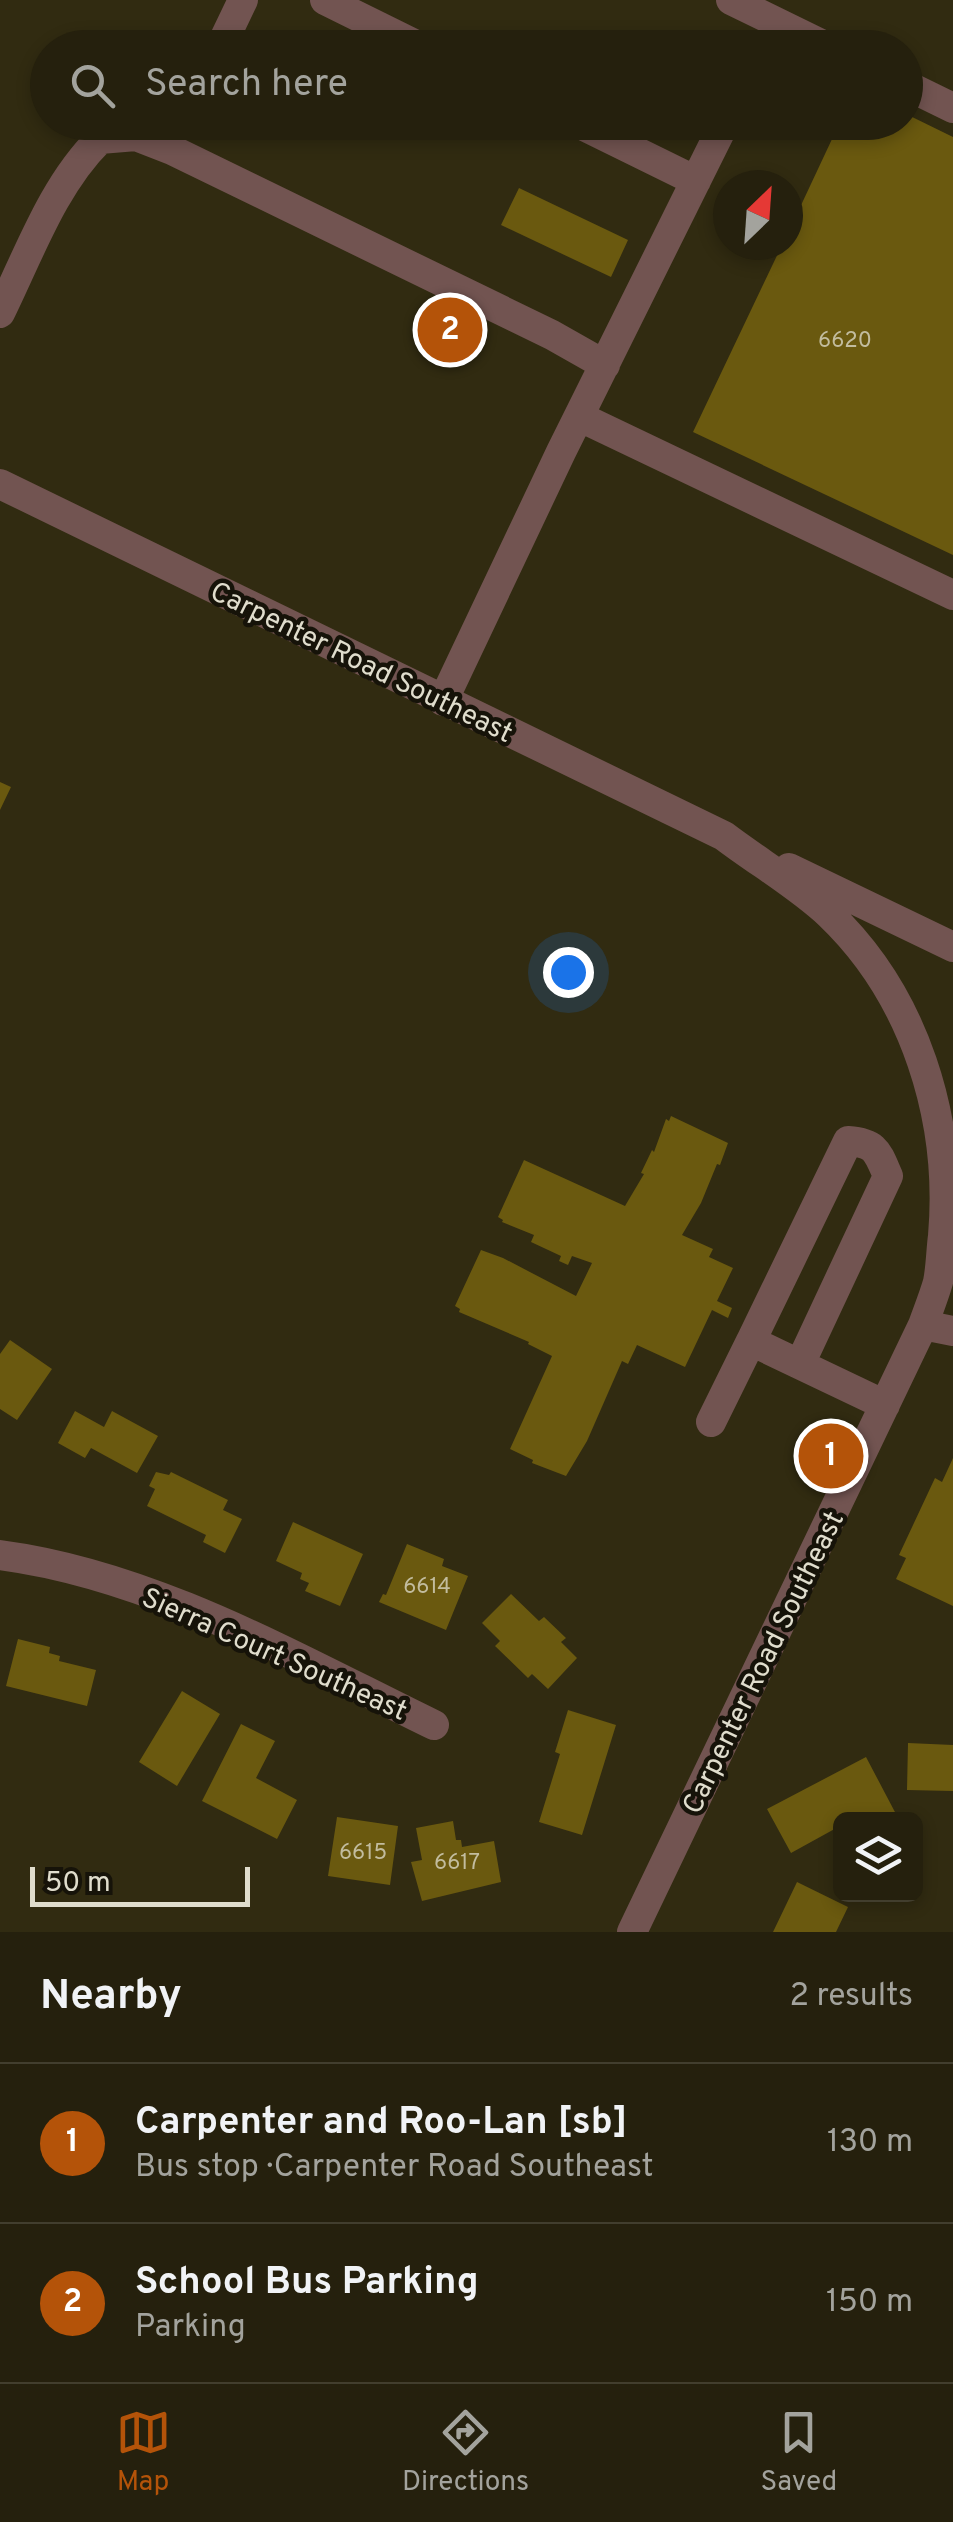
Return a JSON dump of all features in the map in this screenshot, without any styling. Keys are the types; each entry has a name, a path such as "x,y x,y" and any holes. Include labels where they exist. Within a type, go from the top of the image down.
{"street":[{"path":"228,30 242,0"},
{"path":"325,0 386,30"},
{"path":"731,0 764,30"},
{"path":"923,93 953,108"},
{"path":"0,313 80,159 99,140"},
{"path":"186,140 606,364"},
{"path":"613,140 696,181"},
{"path":"444,701 716,140"},
{"path":"580,418 953,595"},
{"name":"Carpenter Road Southeast","path":"0,484 953,947"},
{"name":"Carpenter Road Southeast","path":"632,1932 885,1405 938,1328 938,1281 947,1194 942,1136 926,1069 904,1015 873,966 828,913 724,836"},
{"path":"711,1422 848,1141 867,1142 878,1152 888,1176 800,1364"},
{"name":"Carpenter Road Southeast","path":"938,1281 953,1248"},
{"path":"751,1341 885,1405"},
{"name":"Sierra Court Southeast","path":"0,1555 46,1561 172,1602 434,1725"}],"building":[{"path":"923,122 953,137 953,555 693,432 775,260 803,260 803,201 832,140 923,140"},
{"path":"519,188 628,240 611,277 501,225"},
{"path":"0,782 11,787 0,810"},
{"path":"671,1116 728,1143 682,1235 713,1249 709,1257 733,1268 717,1301 732,1308 728,1318 712,1310 685,1367 637,1345 628,1364 622,1361 587,1441 566,1476 532,1463 533,1460 510,1449 552,1356 459,1312 455,1306 481,1250 576,1296 592,1263 572,1256 568,1265 559,1261 561,1256 531,1242 534,1235 498,1217 524,1160 625,1206 644,1174 641,1173 666,1119 669,1121"},
{"path":"10,1340 52,1369 17,1420 0,1409 0,1354"},
{"path":"75,1411 104,1427 112,1411 158,1436 137,1473 91,1448 85,1458 58,1443"},
{"path":"953,1458 953,1606 896,1579 906,1558 899,1555 935,1478 942,1482"},
{"path":"156,1472 171,1472 228,1500 223,1510 242,1519 225,1553 203,1542 206,1535 147,1506 155,1489 149,1486"},
{"path":"293,1522 363,1554 340,1606 305,1591 309,1583 300,1579 302,1573 276,1561"},
{"path":"407,1544 444,1559 442,1566 468,1576 446,1630 379,1602 386,1595"},
{"path":"511,1594 539,1621 544,1617 566,1638 561,1642 577,1658 548,1689 532,1674 528,1678 495,1646 500,1641 482,1623"},
{"path":"18,1639 50,1647 49,1653 60,1656 59,1661 96,1670 87,1706 6,1686"},
{"path":"182,1691 220,1714 177,1786 139,1762"},
{"path":"568,1710 616,1725 582,1835 539,1822 560,1754 555,1752"},
{"path":"241,1724 275,1741 256,1778 297,1800 277,1839 202,1801"},
{"path":"908,1743 953,1745 953,1791 907,1790"},
{"path":"866,1757 895,1812 833,1812 833,1830 791,1853 767,1809"},
{"path":"337,1817 398,1826 390,1885 328,1876"},
{"path":"453,1821 456,1840 461,1840 462,1847 494,1841 501,1882 422,1901 411,1862 422,1860 416,1828"},
{"path":"797,1882 848,1907 836,1932 773,1932"}],"place":[{"name":"School Bus Parking","path":"450,330"},
{"name":"Carpenter and Roo-Lan [sb]","path":"831,1456"}]}
